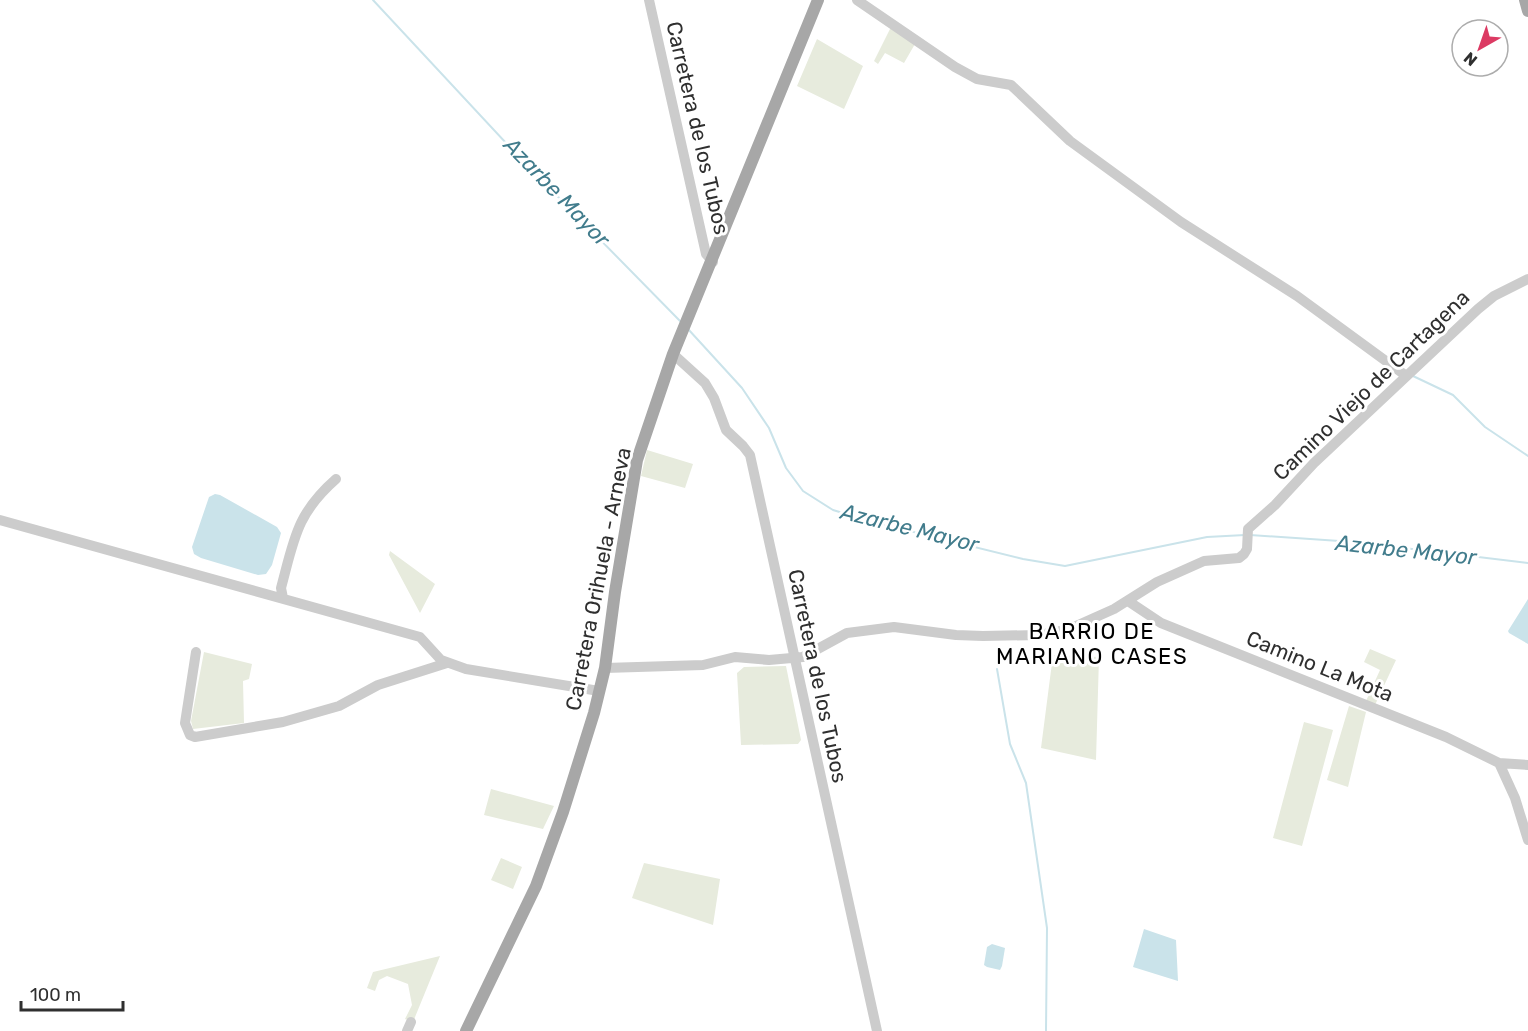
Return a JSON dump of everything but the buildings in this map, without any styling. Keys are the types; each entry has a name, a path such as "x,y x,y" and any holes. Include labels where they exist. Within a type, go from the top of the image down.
{"main road":[{"name":"Carretera Orihuela - Arneva","path":"466,1031 536,886 563,812 605,668 637,460 673,354 713,262 819,0"},
{"path":"1525,0 1528,10"}],"street":[{"name":"Carretera de los Tubos","path":"649,0 706,254 713,262"},
{"path":"857,0 955,67 977,79 1004,82 1017,89 1070,141 1181,222 1297,296 1406,375"},
{"name":"Camino Viejo de Cartagena","path":"1128,601 1157,582 1204,561 1239,558 1247,549 1248,530 1406,375 1478,309 1512,286 1528,279"},
{"name":"Carretera de los Tubos","path":"673,354 705,383 714,398 726,430 750,455 793,658 878,1031"},
{"path":"283,598 280,588 298,525 310,505 336,479"},
{"path":"0,520 420,638 434,654 447,663 466,669 599,691"},
{"path":"605,668 703,664 735,657 769,660 803,657 847,633 894,627 983,636 1051,633 1078,627 1128,601"},
{"name":"Camino La Mota","path":"1128,601 1161,623 1446,737 1499,764"},
{"path":"196,652 185,723 187,732 195,737 283,722 339,706 378,685 447,663"},
{"path":"1528,765 1499,764 1515,798 1528,840"}],"shaded area":[{"path":"891,27 915,44 904,63 885,53 878,64 874,61"},
{"path":"817,39 863,66 844,109 797,86"},
{"path":"647,450 693,464 685,488 641,476"},
{"path":"390,551 435,584 420,613 389,555"},
{"path":"1370,649 1396,660 1375,705 1366,701 1380,670 1364,662"},
{"path":"204,652 252,664 249,679 243,681 244,723 193,729 191,721"},
{"path":"1053,655 1099,657 1096,760 1041,748"},
{"path":"786,666 801,740 798,744 741,745 737,673 744,667"},
{"path":"1349,706 1366,712 1348,787 1327,780"},
{"path":"1304,722 1333,730 1302,846 1273,838"},
{"path":"491,789 554,806 543,829 484,815"},
{"path":"501,858 522,867 513,889 491,880"},
{"path":"644,863 720,879 713,925 632,898"},
{"path":"440,956 413,1022 405,1019 412,1005 408,984 387,976 379,980 375,991 367,988 373,972"}],"water":[{"path":"215,494 277,527 281,533 272,565 266,574 258,575 194,554 192,547 209,497"},
{"path":"1528,599 1528,644 1508,631"},
{"path":"1144,929 1176,940 1178,981 1133,967"},
{"path":"992,944 1005,948 1000,970 984,965 987,947"}],"waterway":[{"name":"Azarbe Mayor","path":"373,0 519,157 682,323"},
{"name":"Azarbe Mayor","path":"688,329 742,388 769,428 786,468 803,491 833,510 1023,559 1065,566 1207,537 1245,535"},
{"path":"1413,376 1453,395 1485,427 1528,456"},
{"name":"Azarbe Mayor","path":"1250,535 1354,542 1528,563"},
{"path":"997,669 1010,744 1026,783 1047,928 1046,1031"}],"district":[{"name":"BARRIO DE MARIANO CASES","path":"1092,644"}]}
